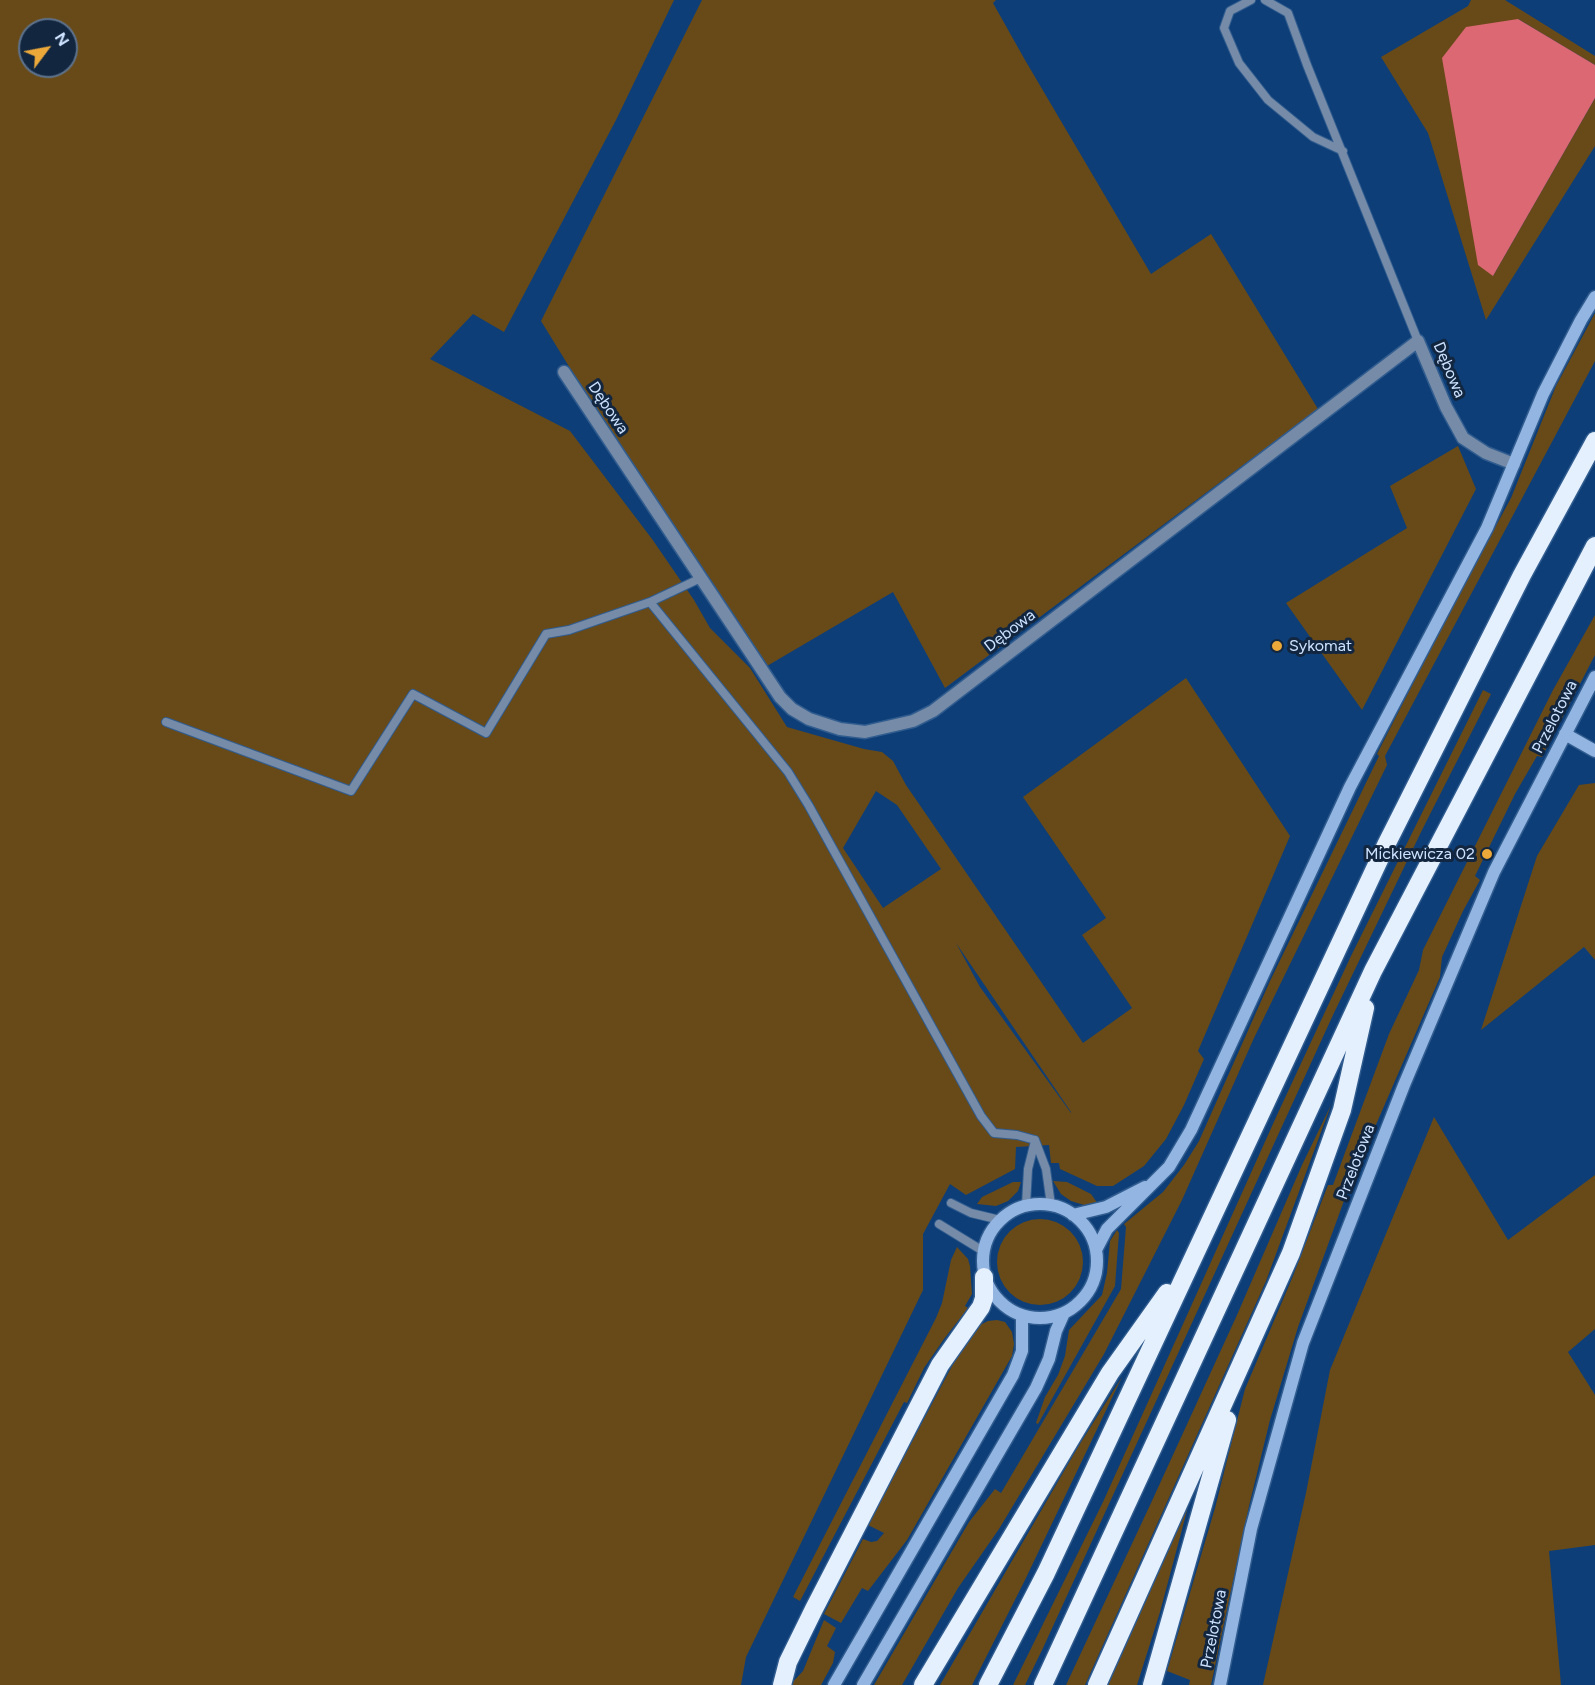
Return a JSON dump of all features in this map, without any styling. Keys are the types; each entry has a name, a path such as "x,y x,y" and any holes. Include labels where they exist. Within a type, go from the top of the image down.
{"highway":[{"path":"988,1685 1046,1574 1386,845 1522,575 1595,441"},
{"path":"1043,1685 1373,971 1595,546"},
{"path":"1097,1685 1291,1253 1342,1110 1373,971"},
{"path":"923,1685 1110,1373 1192,1258"},
{"path":"782,1685 788,1662 940,1365 981,1307 984,1298 984,1277"},
{"path":"1154,1679 1248,1350"}],"street":[{"path":"1096,1250 1107,1229 1169,1167 1191,1130 1350,787 1486,528 1543,394 1595,297"},
{"name":"Dębowa","path":"564,372 780,697 792,709 809,719 840,729 865,732 913,721 942,704 1418,341 1446,407 1463,438 1486,453 1514,464"},
{"name":"Przelotowa","path":"1220,1685 1251,1529 1303,1343 1404,1085 1494,872 1595,677"},
{"path":"1565,734 1595,751"},
{"path":"1073,1215 1106,1207 1156,1180"},
{"path":"1026,1205 1051,1205 1073,1215 1086,1227 1096,1250 1097,1264 1092,1284 1081,1301 1064,1313 1043,1318 1022,1316 1009,1310 998,1301 990,1289 984,1277 983,1251 989,1234 1000,1220 1012,1211 1026,1205"},
{"path":"863,1685 1036,1388 1049,1359 1056,1331 1064,1313"},
{"path":"834,1685 1013,1375 1022,1351 1022,1316"}],"lane":[{"path":"1251,0 1230,11 1224,28 1239,63 1268,100 1313,137 1342,152"},
{"path":"1265,0 1288,13 1306,65 1418,341"},
{"path":"166,722 351,791 413,694 486,733 546,634 568,630 650,602 701,578"},
{"path":"650,602 788,772 981,1116 994,1133 1017,1135 1035,1140"},
{"path":"1035,1140 1046,1169 1051,1205"},
{"path":"1026,1205 1028,1169 1035,1140"},
{"path":"951,1203 971,1213 1000,1220"},
{"path":"939,1224 983,1251"}],"shaded area":[{"path":"0,0 674,0 616,120 504,332 473,314 430,359 570,431 652,539 694,600 710,628 750,668 787,727 882,752 893,761 906,785 1083,1043 1132,1008 1082,935 1106,918 1023,797 1186,678 1290,836 1198,1051 1204,1059 1184,1105 1166,1139 1144,1166 1113,1186 1097,1186 1060,1169 1059,1163 1051,1163 1049,1145 1016,1147 1015,1169 966,1195 950,1184 923,1234 923,1290 746,1657 741,1685 0,1685","holes":["876,791 897,805 941,869 883,908 843,848","956,943 1071,1112 1071,1113 980,987"]},
{"path":"702,0 996,0 993,3 1025,60 1151,274 1211,234 1318,409 945,688 893,592 767,666 541,321"},
{"path":"1471,0 1505,0 1595,56 1595,65 1518,19 1493,276 1595,98 1595,146 1486,320 1428,133 1381,57 1468,6"},
{"path":"1518,19 1595,65 1595,98 1493,276 1478,265 1442,58 1466,27"},
{"path":"1595,313 1595,361 1385,756 1387,765 1254,1038 1182,1200 1104,1354 999,1529 958,1588 902,1685 874,1685 969,1522 995,1489 1001,1493 1121,1289 1126,1227 1124,1224 1163,1192 1199,1141 1270,981 1379,756 1377,754 1511,498 1556,386"},
{"path":"1458,446 1476,489 1362,710 1286,603 1407,528 1390,486"},
{"path":"1595,615 1595,655 1542,757 1537,756 1515,794 1475,876 1480,880 1442,957 1440,977 1349,1187 1298,1327 1270,1420 1249,1506 1211,1685 1189,1685 1190,1680 1167,1671 1215,1508 1245,1389 1293,1276 1328,1185 1333,1185 1389,1034 1419,970 1423,950 1553,690"},
{"path":"1483,690 1491,694 1422,830 1333,1015 1043,1648 1025,1685 1013,1685 1103,1502 1351,956"},
{"path":"1595,783 1595,960 1584,947 1481,1030 1537,856 1579,785"},
{"path":"1331,1105 1266,1281 1085,1685 1066,1685 1237,1315 1302,1165"},
{"path":"1434,1117 1508,1240 1595,1175 1595,1329 1568,1352 1595,1395 1595,1545 1549,1551 1561,1685 1263,1685 1306,1493 1330,1370"},
{"path":"1053,1181 1067,1182 1091,1194 1098,1204 1084,1205 1071,1201 1061,1194"},
{"path":"1013,1182 1021,1182 1018,1191 1008,1201 996,1206 977,1204 982,1197"},
{"path":"1040,1219 1064,1226 1076,1238 1083,1262 1076,1286 1064,1298 1040,1305 1016,1298 1004,1286 997,1262 1004,1238 1016,1226"},
{"path":"1117,1230 1119,1233 1115,1286 1038,1424 1036,1423 1045,1397 1058,1375 1065,1356 1069,1330 1102,1295 1110,1241"},
{"path":"957,1247 968,1259 970,1266 972,1294 965,1306 968,1308 924,1368 907,1403 904,1402 800,1601 793,1597 936,1318 942,1303 951,1260"},
{"path":"997,1320 1005,1322 1012,1332 1014,1344 1012,1356 907,1540 868,1591 862,1588 841,1623 824,1614 863,1539 871,1542 877,1541 884,1533 868,1525 962,1347 980,1325"},
{"path":"1122,1377 972,1685 940,1685 1078,1447"},
{"path":"1188,1507 1160,1612 1137,1685 1108,1685"},
{"path":"824,1620 836,1628 827,1646 835,1652 833,1663 821,1685 790,1685 803,1671"}],"place":[{"name":"Sykomat","path":"1277,646"},
{"name":"Mickiewicza 02","path":"1487,854"}]}
